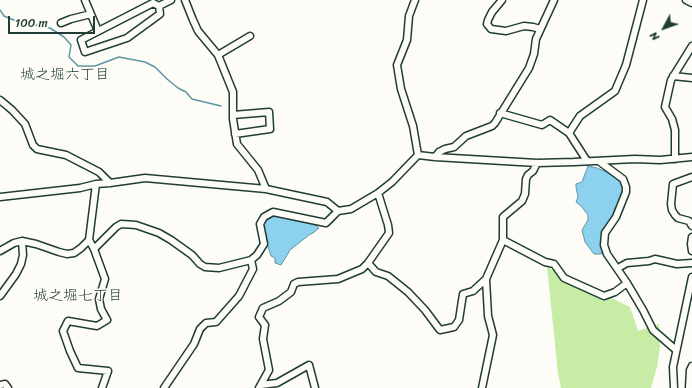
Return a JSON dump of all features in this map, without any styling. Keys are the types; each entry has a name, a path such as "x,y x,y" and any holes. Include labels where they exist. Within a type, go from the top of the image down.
{"street":[{"path":"158,6 170,0"},
{"path":"185,0 198,30 218,55 233,92 233,115 237,144 258,170 266,189"},
{"path":"415,0 409,16 407,40 397,65 401,89 413,126 418,155"},
{"path":"502,0 492,12 488,20 487,24 491,29 506,31 524,26 540,29"},
{"path":"435,157 439,152 454,147 471,134 492,126 529,68 534,54 536,39 554,0"},
{"path":"569,133 580,116 615,91 626,65 643,0"},
{"path":"686,0 692,3"},
{"path":"87,1 98,31"},
{"path":"153,3 158,6 160,14 127,38 85,52 81,40 153,3"},
{"path":"61,23 91,14"},
{"path":"218,55 250,36"},
{"path":"675,159 675,130 672,119 665,107 670,80 692,46"},
{"path":"673,76 692,78"},
{"path":"0,100 25,124 33,145 37,149 66,155 99,172 110,183"},
{"path":"233,115 269,112 270,129 235,134"},
{"path":"500,113 542,125 550,120 569,133 587,161"},
{"path":"418,155 537,163 656,160 692,157"},
{"path":"94,249 121,224 136,225 159,233 192,255 205,267 219,268 251,260 257,255 264,244 260,224 264,217 273,212 326,223 338,211 351,209 392,182 418,155"},
{"path":"600,162 623,179 626,187 626,192 616,217 606,230 604,245 607,254 618,268 653,330 676,350"},
{"path":"368,264 376,272 388,276 408,292 440,330 452,328 459,320 463,294 474,291 486,279 503,240 503,217 522,201 525,194 526,179 533,171 537,163"},
{"path":"692,177 673,184 671,204 675,215 678,218 689,221 692,226"},
{"path":"0,197 80,188 96,184 146,178 266,189 327,202 338,211"},
{"path":"96,184 89,240 94,249 105,279 99,299 100,309 107,320 97,326 68,322 63,331 78,368 108,371 102,388"},
{"path":"260,387 268,370 263,339 265,325 259,317 263,308 279,301 291,292 294,284 298,282 338,279 362,269 368,264 389,233 378,192"},
{"path":"692,237 692,251"},
{"path":"0,251 14,243 22,241 67,254 74,253 89,240"},
{"path":"503,240 545,262 554,264 564,278 604,296 615,292 627,283"},
{"path":"0,296 16,274 21,264 23,255 22,241"},
{"path":"618,268 627,263 655,259 677,264 692,263"},
{"path":"164,388 194,344 200,329 206,323 216,322 239,296 253,269 251,260"},
{"path":"674,388 673,367 692,278"},
{"path":"482,388 493,335 488,316 486,279"},
{"path":"260,387 277,383 309,365 315,388"},
{"path":"689,388 690,370 692,366"},
{"path":"0,385 5,384 8,388"}],"green space":[{"path":"547,267 630,307 638,331 659,324 660,346 657,367 651,388 561,388 558,373"}],"water":[{"path":"588,166 606,172 620,180 623,185 622,196 615,215 603,229 601,239 604,253 599,254 594,254 585,242 582,230 588,220 588,215 576,202 578,197 576,184 582,182"},
{"path":"275,214 315,225 319,228 290,250 281,265 275,263 275,258 271,256 263,230 263,223 265,220"}],"waterway":[{"path":"0,10 4,16 16,21 50,28 64,37 71,45 69,57 78,66 95,66 119,57 145,62 155,67 178,88 186,92 192,99 221,106"}],"district":[{"name":"城之堀六丁目","path":"65,75"},
{"name":"城之堀七丁目","path":"78,296"}]}
